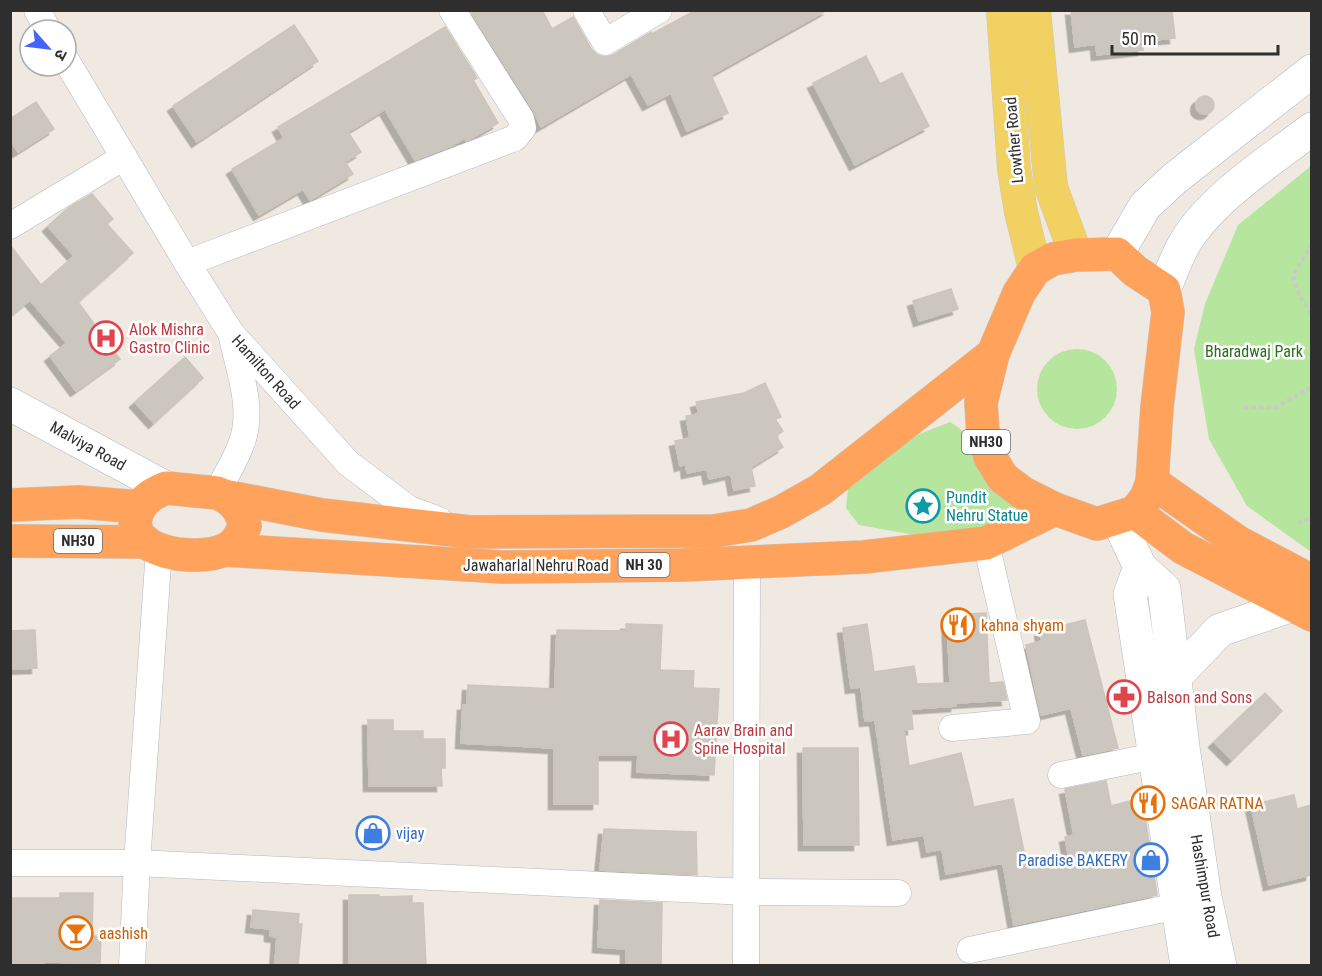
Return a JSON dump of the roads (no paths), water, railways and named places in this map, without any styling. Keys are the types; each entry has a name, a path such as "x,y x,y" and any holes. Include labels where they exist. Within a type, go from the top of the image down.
{"highway":[{"path":"1035,269 1053,259 1076,255 1117,254 1136,271 1164,290 1168,312 1157,407 1152,482 1146,498 1126,515 1183,548 1305,600"},
{"name":"NH30","path":"1035,269 1019,293 993,354 981,404 983,434 990,457 1003,478 1023,493 1055,509 1097,524 1126,515"},
{"name":"Jawaharlal Nehru Road","path":"166,488 220,494 322,515 470,532 714,531 752,525 820,490 993,354"},
{"path":"1152,482 1238,542 1305,600"},
{"path":"153,546 137,533 135,519 140,507 151,494 166,488"},
{"path":"220,494 241,512 245,526 237,541 225,550"},
{"name":"NH30","path":"10,505 78,502 140,507"},
{"name":"Jawaharlal Nehru Road","path":"10,541 153,546 173,554 203,555 225,550 502,567 747,562 864,557 986,543 1055,509"}],"main road":[{"name":"Lowther Road","path":"1003,10 1014,169 1021,212 1035,269"},
{"name":"Lowther Road","path":"1034,10 1050,187 1076,255"},
{"path":"1117,254 1145,206 1311,70"},
{"path":"1164,290 1183,246 1211,209 1311,129"},
{"name":"Malviya Road","path":"10,404 166,488"},
{"path":"1126,515 1140,567 1130,594 1187,966"},
{"name":"Hashimpur Road","path":"1140,567 1164,589 1205,897 1220,966"},
{"path":"1174,677 1220,630 1305,600"}],"street":[{"path":"187,263 515,138 523,128 521,119 452,10"},
{"path":"586,10 605,42 659,10"},
{"name":"Hamilton Road","path":"77,78 231,333 348,463 409,509 470,532"},
{"path":"10,226 124,157"},
{"path":"220,494 246,428 246,404 231,333"},
{"path":"952,728 1027,721 986,543"},
{"path":"132,966 153,546"},
{"path":"746,966 747,562"},
{"path":"1061,775 1155,756"},
{"path":"10,863 136,863 747,892 898,893"},
{"path":"970,950 1178,906"}],"place":[{"name":"Alok Mishra Gastro Clinic","path":"106,338"},
{"name":"Pundit Nehru Statue","path":"923,506"},
{"name":"kahna shyam","path":"958,625"},
{"name":"Balson and Sons","path":"1124,697"},
{"name":"Aarav Brain and Spine Hospital","path":"671,739"},
{"name":"SAGAR RATNA","path":"1148,803"},
{"name":"vijay","path":"373,833"},
{"name":"Paradise BAKERY","path":"1151,860"},
{"name":"aashish","path":"76,933"}],"park label":[{"name":"Bharadwaj Park","path":"1254,351"}]}
